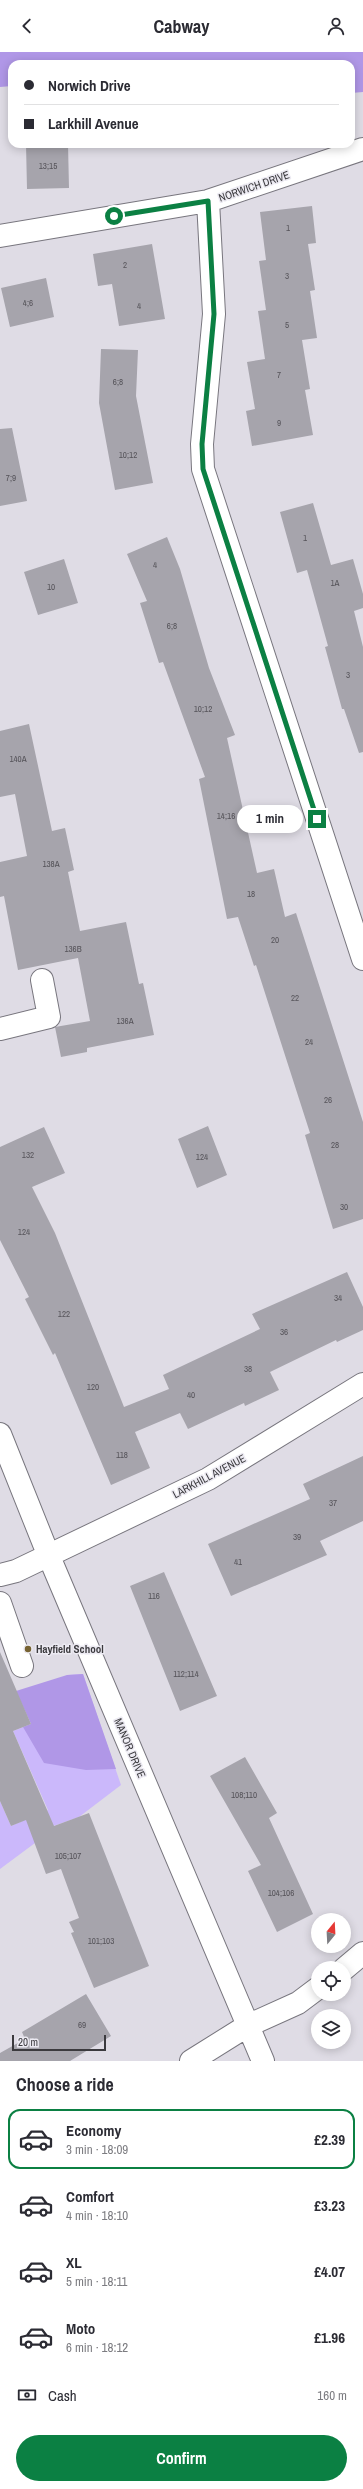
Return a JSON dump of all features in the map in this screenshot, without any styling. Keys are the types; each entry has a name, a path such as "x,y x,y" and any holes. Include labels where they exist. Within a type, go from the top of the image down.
{"street":[{"name":"NORWICH DRIVE","path":"0,236 208,201 363,149"},
{"path":"208,201 214,314 202,444 203,469 363,959"},
{"path":"0,1029 49,1017 42,980"},
{"name":"LARKHILL AVENUE","path":"0,1574 16,1571 48,1554 208,1479 363,1384"},
{"name":"MANOR DRIVE","path":"0,1434 48,1554 263,2061"},
{"path":"0,1602 22,1666"},
{"path":"351,1963 363,1953"},
{"path":"191,2061 247,2026 298,2003 311,1993"}],"shaded area":[{"path":"0,52 363,52 363,92 355,93 355,60 8,60 8,86 0,87"},
{"path":"83,1674 121,1785 79,1817 45,1829 35,1843 0,1869 0,1801 11,1826 48,1810 13,1731 31,1724 67,1675"},
{"path":"83,1674 116,1769 86,1770 44,1763 23,1727 31,1724 16,1691 67,1675"}],"building":[{"path":"26,148 68,148 69,188 27,189"},
{"path":"312,206 316,243 308,244 315,290 310,291 317,338 302,340 310,389 305,390 313,435 252,446 246,411 255,409 247,362 265,359 258,311 266,310 259,261 266,260 260,212"},
{"path":"152,244 165,319 119,326 112,284 98,286 93,254"},
{"path":"46,278 54,317 10,327 1,288"},
{"path":"101,349 138,350 136,396 153,483 115,490 99,403"},
{"path":"12,428 27,501 0,506 0,429"},
{"path":"313,503 331,565 353,559 363,594 363,608 354,611 363,647 363,752 359,753 344,709 342,709 325,647 328,646 307,570 297,573 280,512"},
{"path":"167,537 180,569 209,668 235,735 227,738 257,873 274,869 285,917 296,913 363,1122 363,1219 333,1229 305,1135 310,1133 256,965 254,966 238,917 227,919 199,779 205,777 163,662 159,663 140,603 147,601 127,554"},
{"path":"64,559 78,603 38,615 24,572"},
{"path":"29,724 52,831 65,828 74,870 68,872 80,931 126,922 139,984 143,983 154,1035 87,1048 87,1052 61,1057 55,1027 90,1021 78,958 18,970 4,896 0,897 0,862 27,856 15,794 0,797 0,731"},
{"path":"208,1126 227,1175 197,1188 178,1139"},
{"path":"44,1127 65,1173 32,1187 55,1233 124,1407 169,1389 163,1375 260,1329 252,1314 347,1272 363,1307 363,1330 337,1342 336,1340 270,1372 279,1390 245,1406 244,1403 188,1429 180,1413 135,1432 150,1468 111,1485 55,1353 53,1355 25,1299 29,1297 0,1240 0,1147"},
{"path":"363,1456 363,1521 320,1541 327,1555 231,1596 208,1544 310,1499 303,1484"},
{"path":"164,1572 217,1696 180,1711 130,1586"},
{"path":"0,1652 31,1724 13,1731 54,1826 89,1813 149,1966 94,1988 71,1933 74,1932 69,1922 79,1918 61,1869 46,1874 26,1820 11,1826 0,1801"},
{"path":"245,1757 277,1813 269,1818 313,1913 311,1913 311,1915 277,1932 248,1871 261,1865 210,1776"},
{"path":"86,1994 111,2036 70,2061 0,2061 0,2053 25,2039 22,2032"}],"place":[{"name":"Hayfield School","path":"28,1649"}],"route":[{"path":"114,216 208,201 214,314 202,444 203,469 317,819"}]}
